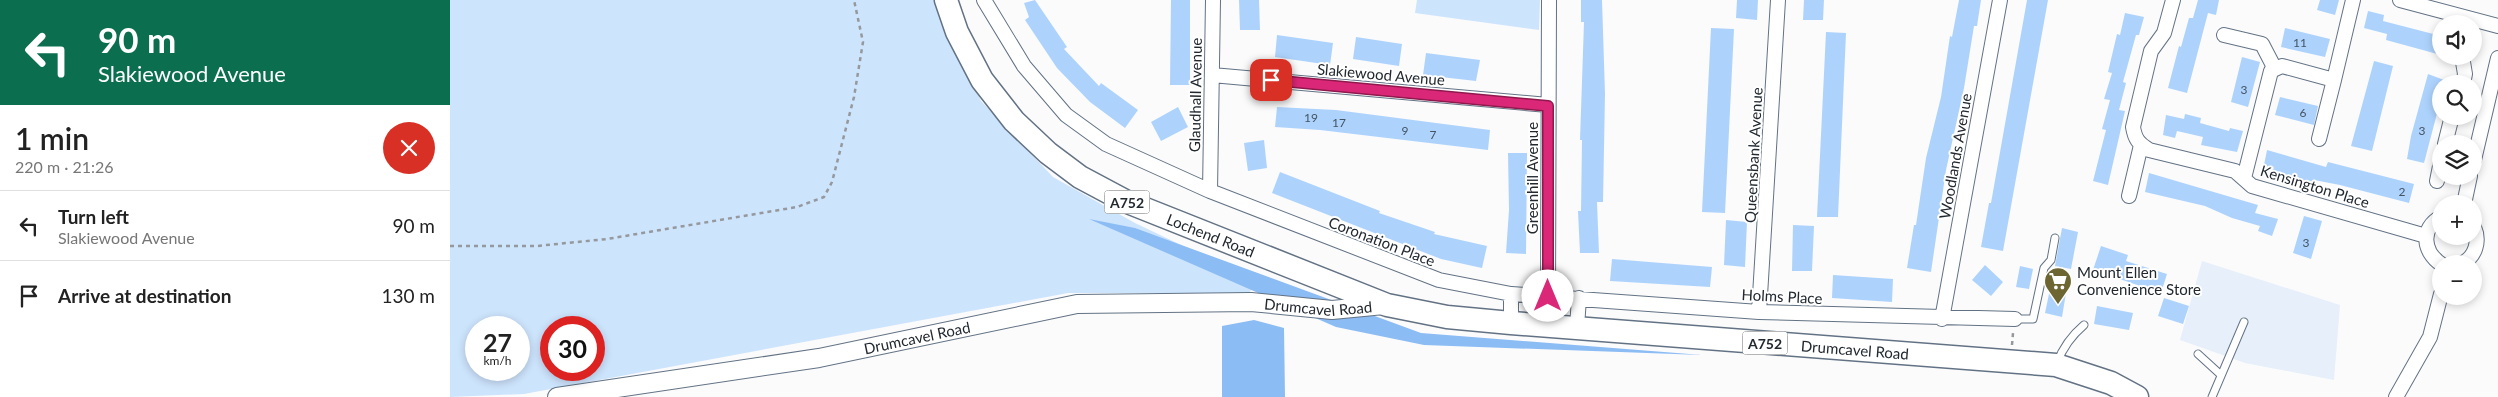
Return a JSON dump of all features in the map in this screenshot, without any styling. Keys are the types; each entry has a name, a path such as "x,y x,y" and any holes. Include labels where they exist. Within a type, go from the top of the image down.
{"main road":[{"name":"Lochend Road","path":"946,0 957,32 982,80 1014,121 1048,153 1080,177 1125,201 1387,304"},
{"name":"Drumcavel Road","path":"1387,304 1447,316 1511,322 2056,365 2111,383 2137,397"}],"street":[{"name":"Coronation Place","path":"984,0 1024,66 1066,115 1106,144 1210,192 1439,280 1511,294 1548,296"},
{"name":"Glaudhall Avenue","path":"1210,192 1213,0"},
{"name":"Greenhill Avenue","path":"1548,296 1549,0"},
{"name":"Queensbank Avenue","path":"1760,312 1778,0"},
{"name":"Woodlands Avenue","path":"1942,319 2000,0"},
{"path":"2129,196 2141,145 2135,139 2133,127 2152,51 2164,33 2173,0"},
{"path":"2319,138 2354,0"},
{"path":"2400,0 2446,15"},
{"path":"2482,23 2498,26"},
{"path":"2224,35 2262,44 2275,69"},
{"path":"2480,135 2498,58"},
{"path":"2244,178 2271,71 2282,66 2334,80"},
{"name":"Slakiewood Avenue","path":"1212,75 1548,106"},
{"name":"Kensington Place","path":"2141,145 2148,150 2235,171 2252,186 2426,236"},
{"path":"2432,222 2426,236 2429,252 2432,255"},
{"path":"1511,294 1511,322"},
{"name":"Holms Place","path":"1548,296 1760,312 1942,319 2015,319"},
{"path":"1577,327 1579,298"},
{"name":"Drumcavel Road","path":"557,397 819,358 1078,304 1252,302 1332,310 1387,304"},
{"path":"2396,397 2430,337 2438,305"}],"lane":[{"path":"2015,319 2033,319 2044,268 2051,260 2055,238"},
{"path":"2212,397 2244,322"},
{"path":"2056,365 2062,349 2073,334 2084,325"},
{"path":"2198,354 2221,375"}],"path":[{"path":"450,246 537,246 607,239 796,207 824,196 832,182 854,97 863,42 854,0"},
{"path":"2010,360 2015,319"}],"shaded area":[{"path":"450,0 938,0 981,101 1053,177 1135,223 1198,253 1253,287 1249,293 1068,293 605,379 605,316 540,316 540,381 594,381 524,394 450,397"},
{"path":"1417,0 1540,0 1539,30 1415,13"},
{"path":"1089,219 1135,228 1421,333 1702,355 1424,345 1336,327"},
{"path":"2202,261 2340,305 2334,380 2245,363 2180,340"},
{"path":"1254,320 1284,328 1285,397 1222,397 1222,326"}],"building":[{"path":"1035,0 1067,47 1064,49 1099,86 1101,83 1138,110 1125,128 1090,102 1057,68 1025,20 1029,17 1024,3"},
{"path":"1171,0 1190,0 1190,85 1170,85"},
{"path":"1239,0 1259,0 1260,30 1240,30"},
{"path":"1581,0 1602,0 1605,94 1603,202 1597,202 1599,253 1580,253 1578,211 1581,211 1582,140 1580,140 1584,22 1581,22"},
{"path":"1737,0 1758,0 1757,20 1736,18"},
{"path":"1804,0 1824,0 1823,20 1803,20"},
{"path":"1959,0 1981,0 1977,26 1974,26 1964,88 1946,170 1931,272 1907,268 1914,225 1916,225 1926,158 1941,97 1950,36 1952,37"},
{"path":"2027,0 2048,0 2003,251 1981,247 1989,203 1991,203"},
{"path":"2198,0 2219,0 2216,15 2208,13 2187,93 2168,88 2179,46 2181,47 2189,18 2193,18"},
{"path":"2320,0 2339,0 2335,15 2317,10"},
{"path":"2368,11 2384,15 2383,21 2432,34 2432,53 2386,40 2387,34 2364,28"},
{"path":"2125,13 2144,17 2139,35 2136,35 2123,82 2126,83 2119,110 2125,111 2108,185 2093,181 2106,130 2102,129 2110,100 2104,99 2112,73 2108,72 2117,34 2120,35"},
{"path":"1711,28 1734,29 1725,213 1702,212"},
{"path":"2285,28 2330,39 2325,57 2281,47"},
{"path":"1826,32 1846,33 1838,217 1817,217"},
{"path":"1277,35 1333,43 1330,65 1275,57"},
{"path":"1356,37 1402,44 1399,66 1353,59"},
{"path":"1426,53 1480,60 1476,81 1423,75"},
{"path":"2242,57 2260,62 2248,107 2231,102"},
{"path":"2374,61 2393,66 2372,151 2351,146"},
{"path":"2428,74 2432,76 2432,125 2434,125 2424,163 2407,159 2411,136"},
{"path":"2280,97 2318,106 2314,125 2275,115"},
{"path":"1178,107 1188,127 1161,141 1151,122"},
{"path":"1277,107 1336,110 1490,130 1488,150 1320,130 1275,127"},
{"path":"2185,114 2201,118 2200,123 2229,131 2230,128 2243,131 2237,152 2201,145 2203,137 2177,131 2175,138 2163,135 2166,115 2184,119"},
{"path":"1264,140 1267,168 1248,171 1244,143"},
{"path":"2267,150 2326,167 2328,162 2414,184 2409,203 2340,185 2314,180 2313,183 2266,171 2267,165 2264,165"},
{"path":"1508,153 1527,153 1526,254 1506,253 1509,210"},
{"path":"1280,172 1380,211 1379,213 1435,232 1434,234 1487,246 1482,268 1441,259 1272,193"},
{"path":"2149,173 2258,205 2255,213 2278,219 2272,236 2258,231 2260,226 2232,218 2205,206 2145,192"},
{"path":"2304,216 2322,221 2311,259 2293,253"},
{"path":"1726,220 1747,222 1745,267 1724,265"},
{"path":"1793,225 1814,226 1812,271 1792,271"},
{"path":"2062,228 2078,232 2071,269 2055,266"},
{"path":"2101,246 2128,255 2126,261 2167,274 2161,293 2093,270"},
{"path":"1612,259 1712,267 1710,287 1610,281"},
{"path":"1985,265 2003,282 1991,296 1972,280"},
{"path":"2020,266 2033,269 2029,289 2016,287"},
{"path":"1833,275 1893,279 1892,302 1832,298"},
{"path":"2050,289 2066,293 2062,317 2045,313"},
{"path":"2164,298 2189,306 2183,324 2158,316"},
{"path":"2097,306 2133,313 2129,330 2094,324"}],"place":[{"name":"Mount Ellen Convenience Store","path":"2058,305"}],"route":[{"path":"1271,80 1548,106 1548,296"}]}
